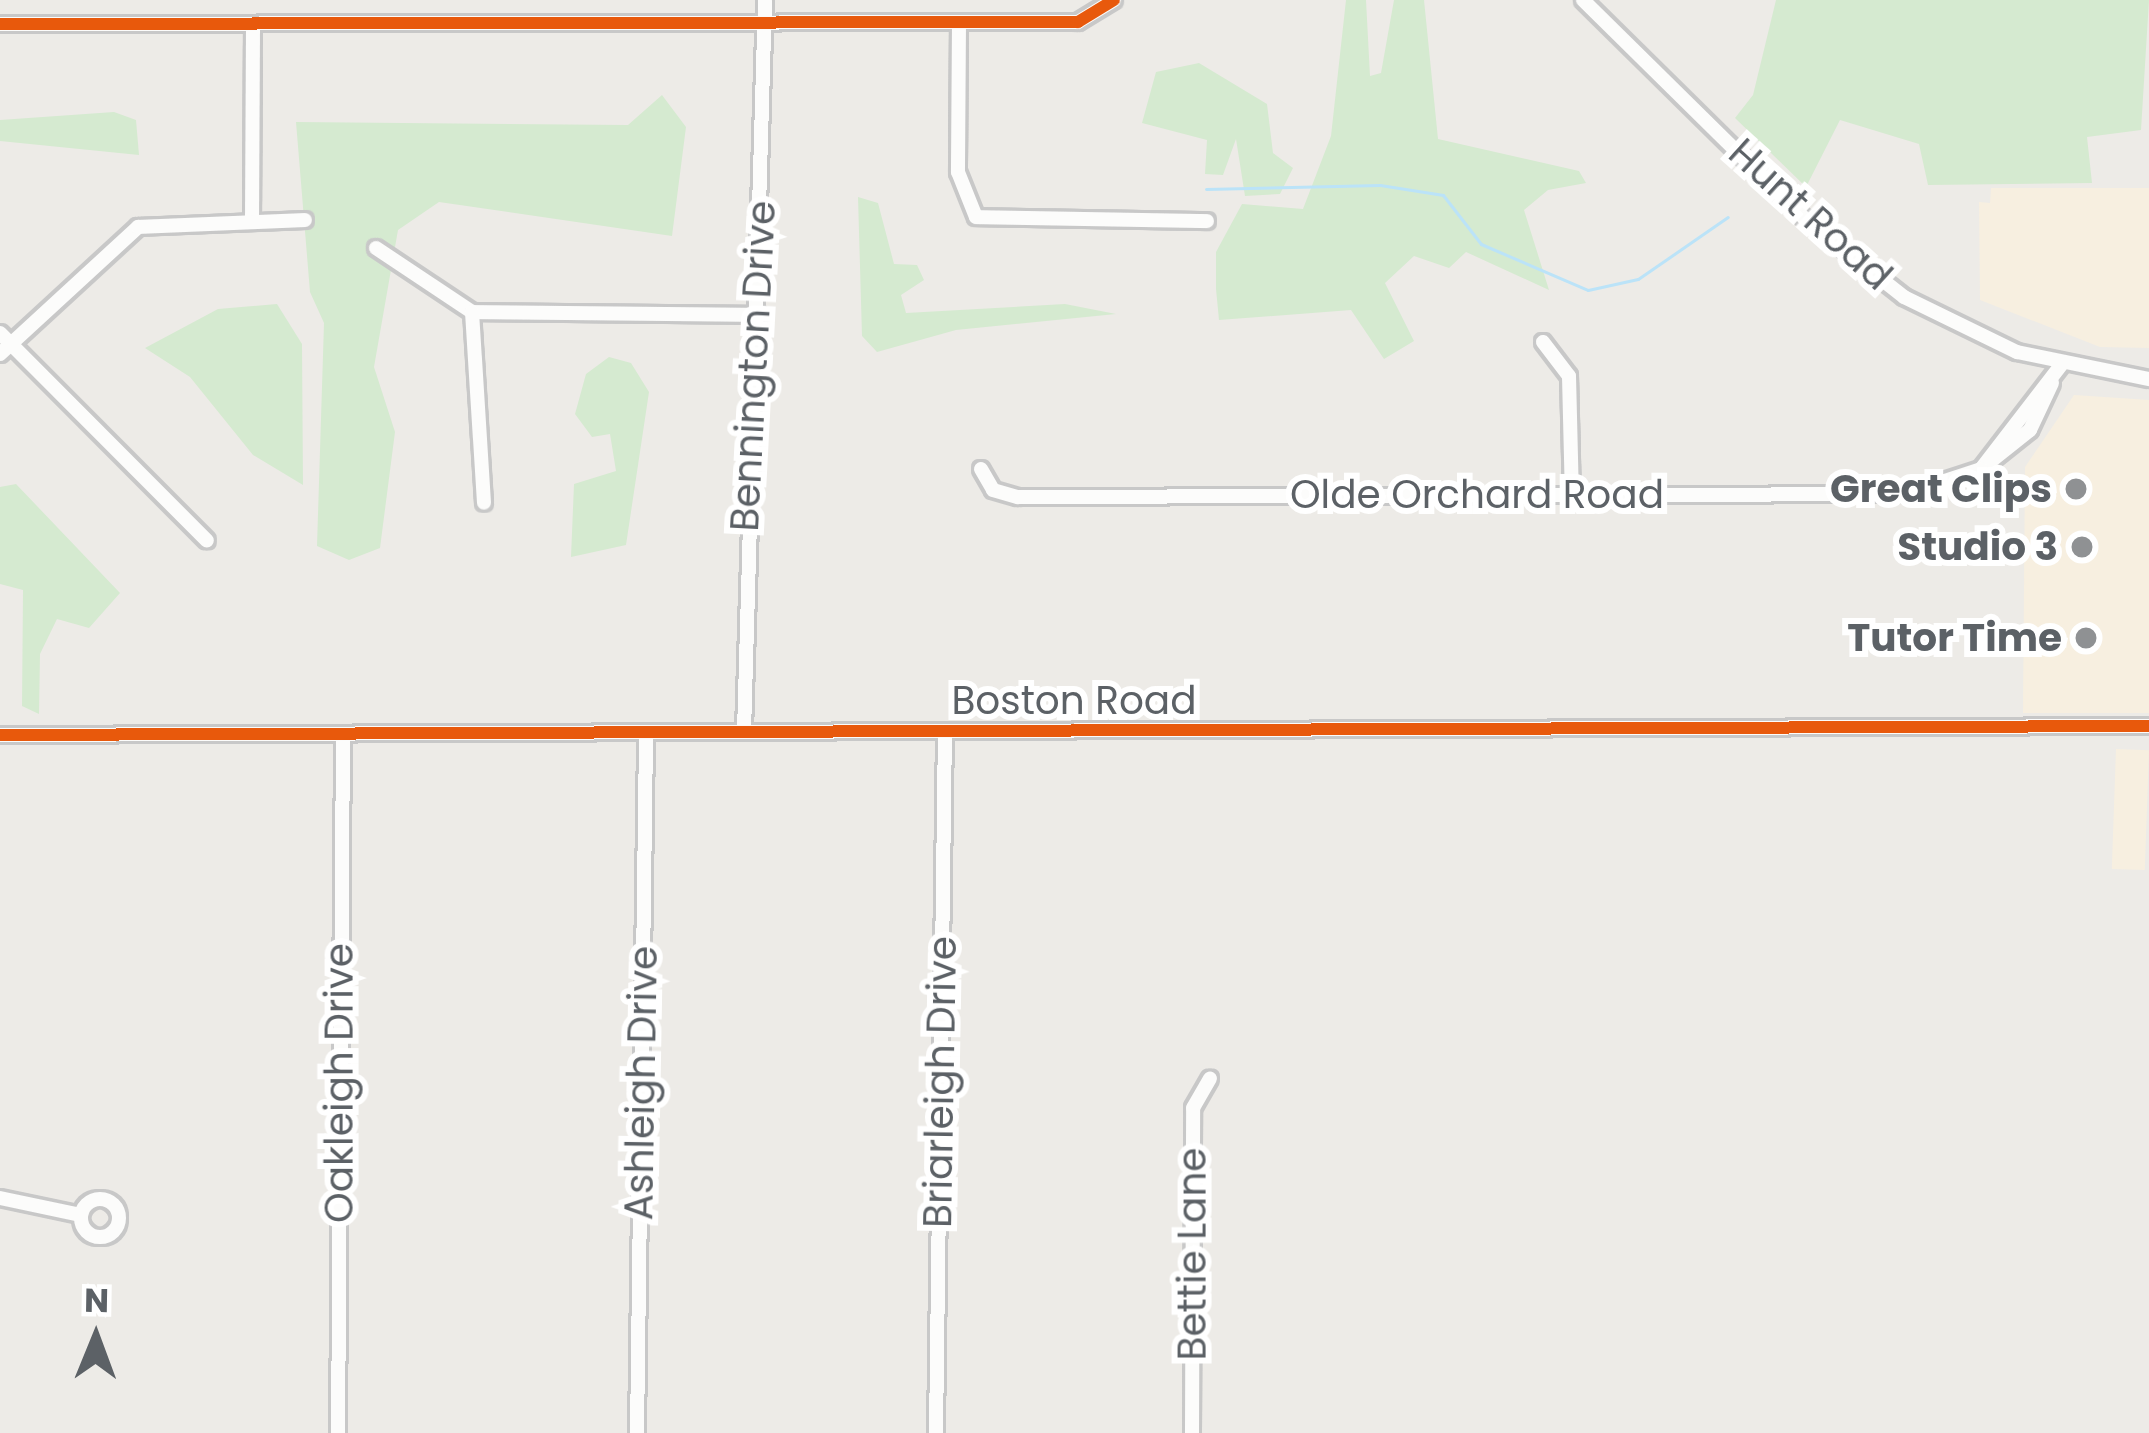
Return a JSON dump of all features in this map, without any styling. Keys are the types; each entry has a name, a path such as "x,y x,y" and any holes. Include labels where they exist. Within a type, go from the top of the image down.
{"street":[{"name":"Bennington Drive","path":"744,732 760,315 765,0"},
{"path":"0,24 1078,22 1114,0"},
{"name":"Hunt Road","path":"1583,0 1868,274 1958,328 2061,365 2149,379"},
{"path":"958,23 958,172 976,218 1207,221"},
{"path":"252,219 253,27"},
{"path":"207,541 3,344 125,234 252,219 305,220"},
{"path":"376,248 472,312 760,315"},
{"path":"472,312 484,502"},
{"path":"1543,342 1569,376 1572,495"},
{"name":"Olde Orchard Road","path":"981,469 993,490 1018,497 1904,494 1981,469 2052,383 2061,365"},
{"name":"Boston Road","path":"0,735 2149,727"},
{"name":"Briarleigh Drive","path":"936,1433 945,731"},
{"name":"Ashleigh Drive","path":"637,1433 646,732"},
{"name":"Oakleigh Drive","path":"338,1433 343,734"},
{"name":"Bettie Lane","path":"1192,1433 1193,1108 1210,1079"},
{"path":"0,1198 81,1215"}],"shaded area":[{"path":"1991,188 2149,188 2149,348 2100,347 1980,300 1979,202 1990,203"},
{"path":"2074,395 2149,400 2149,713 2023,713 2025,467"},
{"path":"2116,749 2149,750 2145,870 2112,869"}],"green space":[{"path":"1346,0 1366,0 1370,76 1381,73 1394,0 1424,0 1438,139 1579,171 1586,183 1548,190 1524,210 1549,290 1466,252 1449,268 1414,256 1385,283 1414,341 1384,359 1351,310 1219,320 1216,252 1242,204 1303,209 1331,136"},
{"path":"1776,0 2149,0 2141,130 2087,137 2092,183 1928,185 1919,144 1840,120 1806,187 1735,118 1753,95"},
{"path":"1199,63 1267,104 1273,153 1293,168 1280,194 1245,196 1236,139 1223,175 1205,174 1207,140 1142,123 1156,72"},
{"path":"662,95 686,127 672,236 439,202 398,230 374,367 395,432 380,548 349,560 317,546 324,323 310,292 296,122 628,125"},
{"path":"114,112 136,120 139,155 0,141 0,120"},
{"path":"858,197 878,203 894,264 917,265 924,280 901,295 906,313 1065,304 1116,314 956,330 877,352 862,336"},
{"path":"277,304 302,344 303,485 253,455 190,377 145,348 218,309"},
{"path":"609,357 631,363 649,392 626,545 571,557 574,484 616,471 610,434 592,437 575,414 586,374"},
{"path":"16,484 120,593 89,628 57,619 40,654 39,714 22,706 23,590 0,584 0,487"}],"waterway":[{"path":"1206,189 1380,185 1443,195 1481,244 1588,290 1638,279 1728,217"}],"cycle path":[{"path":"0,24 1078,22 1114,0"},
{"path":"0,735 2149,726"}],"place":[{"name":"Great Clips","path":"2076,489"},
{"name":"Studio 3","path":"2082,547"},
{"name":"Tutor Time","path":"2086,638"}]}
